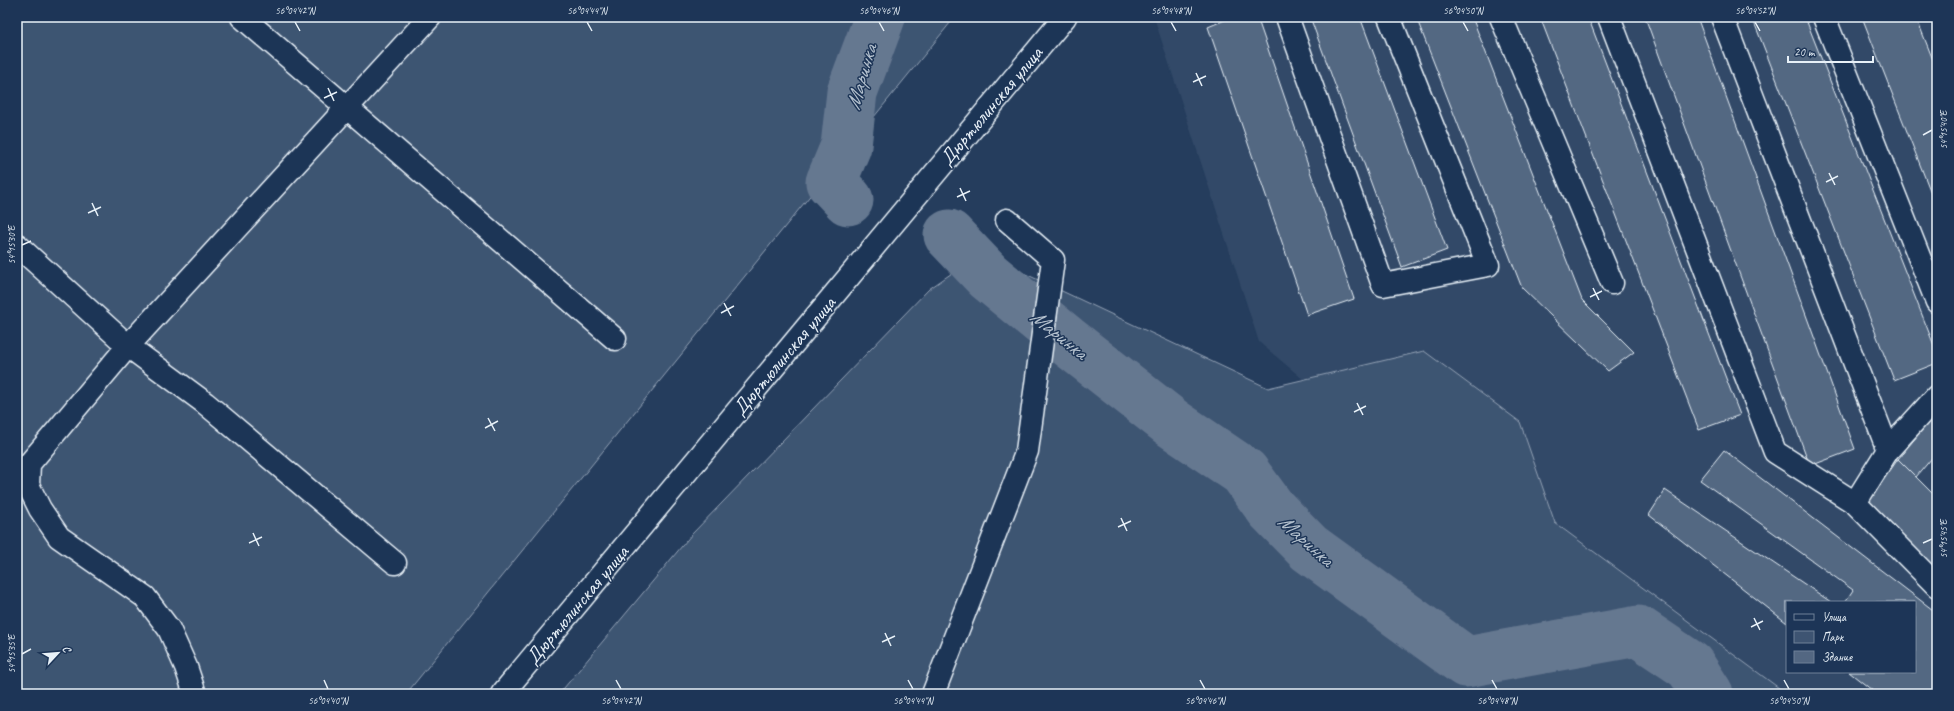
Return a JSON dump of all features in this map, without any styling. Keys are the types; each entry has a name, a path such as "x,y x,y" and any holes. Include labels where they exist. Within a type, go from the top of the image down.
{"main road":[{"path":"242,17 615,339"},
{"path":"195,694 186,667 169,629 145,597 59,537 40,509 28,485 29,464 128,346 430,17"},
{"name":"Дюртюлинская улица","path":"502,694 1065,17"},
{"path":"1287,17 1383,286 1488,265 1389,17"},
{"path":"1501,17 1612,283"},
{"path":"1610,17 1775,452 1855,502 1937,586"},
{"path":"1722,17 1888,450"},
{"path":"1824,17 1937,302"},
{"path":"933,694 1027,451 1053,260 1007,220"},
{"path":"17,245 128,346 205,403 395,563"},
{"path":"1855,502 1888,450 1937,396"}],"shaded area":[{"path":"1154,17 1937,17 1937,694 1676,694 1259,342"}],"green space":[{"path":"17,17 955,17 406,694 17,694"},
{"path":"981,253 1268,388 1424,351 1520,422 1555,523 1787,694 559,694 692,534 929,289"}],"building":[{"path":"1232,17 1257,17 1354,299 1307,315 1208,27"},
{"path":"1310,17 1360,17 1447,250 1402,267"},
{"path":"1416,17 1472,17 1582,300 1634,352 1608,371 1522,288"},
{"path":"1540,17 1588,17 1740,415 1699,430"},
{"path":"1645,17 1697,17 1855,449 1810,466"},
{"path":"1752,17 1805,17 1937,353 1937,363 1894,380"},
{"path":"1862,17 1916,17 1937,70 1937,208"},
{"path":"1937,412 1937,452 1916,477 1898,459"},
{"path":"1724,450 1937,613 1937,694 1877,694 1850,673 1916,673 1916,601 1846,601 1853,590 1700,480"},
{"path":"1898,459 1937,498 1937,573 1863,510"},
{"path":"1665,490 1830,601 1786,601 1786,622 1649,515"}],"waterway":[{"name":"Маринка","path":"848,200 831,182 846,146 852,92 880,17"},
{"name":"Маринка","path":"949,235 988,276 1066,340 1172,423 1244,472 1271,509 1309,548 1466,662 1638,631 1690,666 1708,694"}]}
